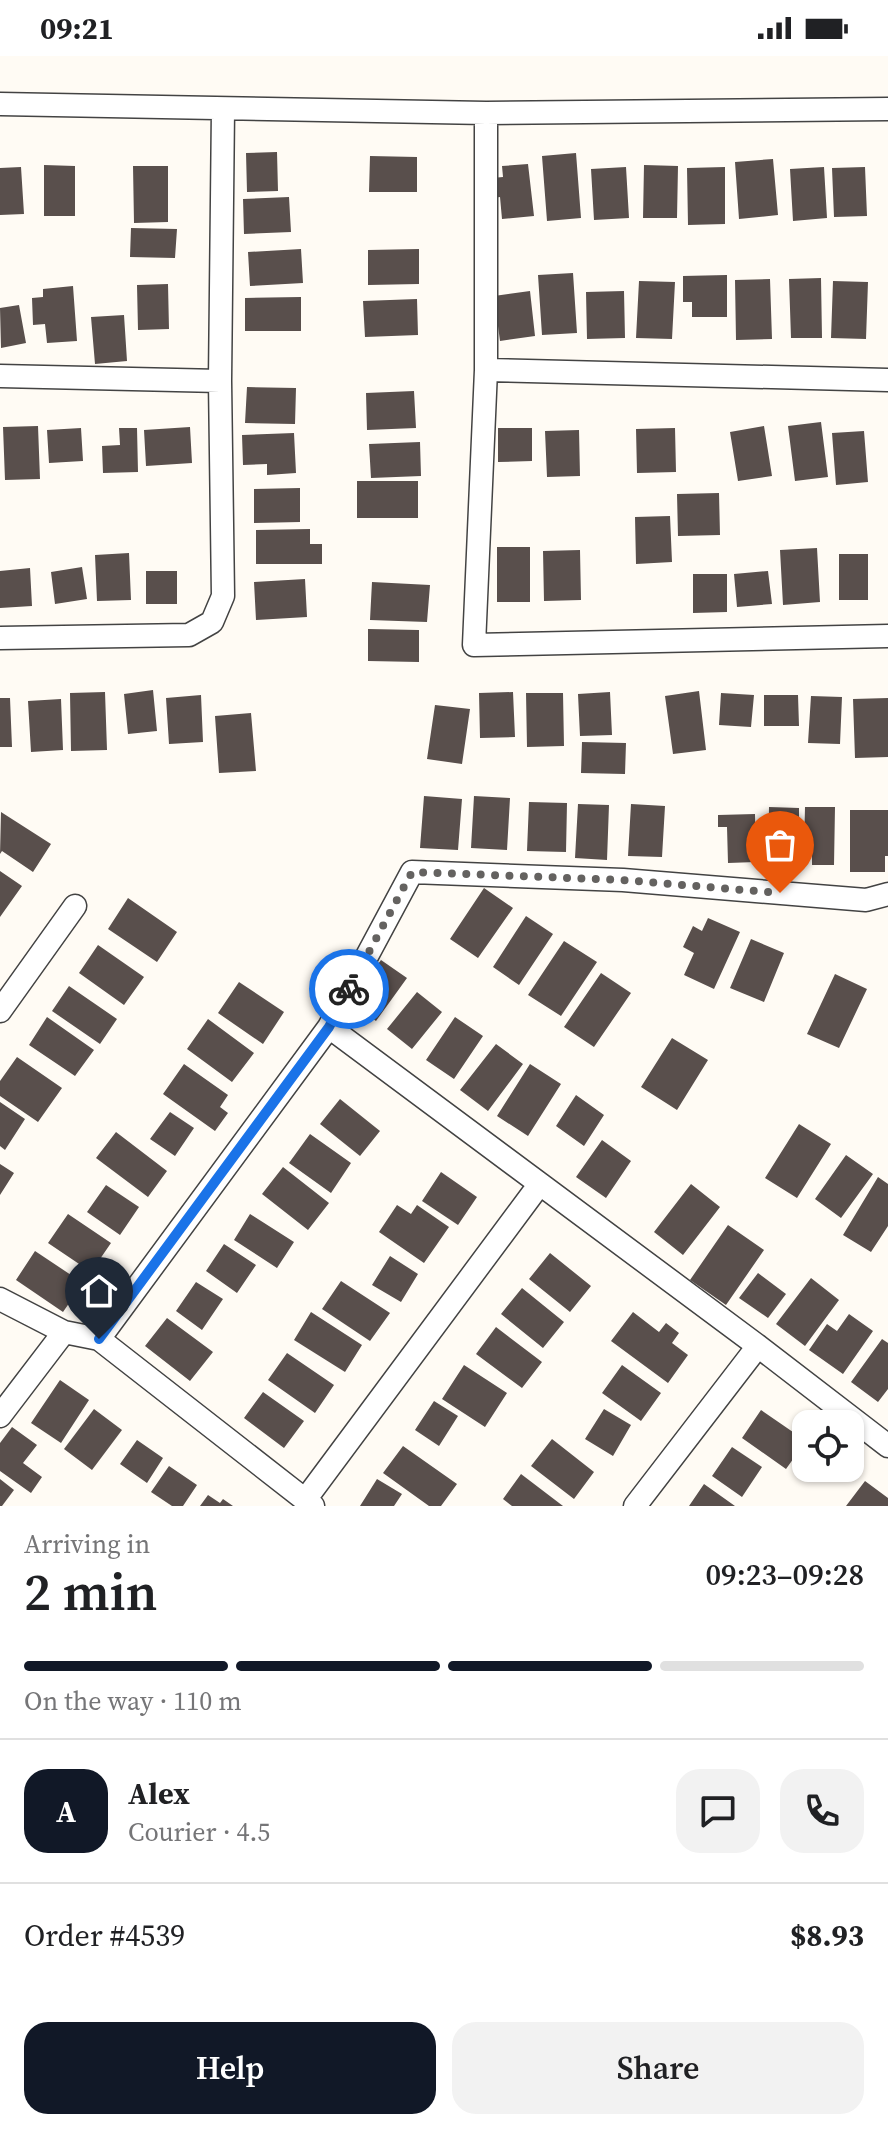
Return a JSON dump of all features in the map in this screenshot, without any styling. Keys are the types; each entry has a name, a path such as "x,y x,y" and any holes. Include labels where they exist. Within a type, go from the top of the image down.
{"street":[{"path":"0,104 486,113 888,109"},
{"path":"0,638 189,635 212,622 223,596 220,381 223,109"},
{"path":"486,113 486,370 474,645 888,636"},
{"path":"486,370 888,380"},
{"path":"0,376 220,381"},
{"path":"99,1339 329,1027 412,872 623,880 866,900 888,894"},
{"path":"0,1011 75,906"},
{"path":"329,1027 888,1446"},
{"path":"0,1299 64,1332 99,1339 309,1503 539,1185"},
{"path":"0,1416 64,1332"},
{"path":"635,1506 758,1346"}],"building":[{"path":"277,152 278,191 247,192 246,153"},
{"path":"576,153 581,218 547,221 542,156"},
{"path":"370,156 417,157 417,192 369,192"},
{"path":"773,159 778,215 739,219 735,162"},
{"path":"528,164 534,216 502,219 500,197 494,198 492,178 503,177 502,166"},
{"path":"44,165 75,166 75,216 44,216"},
{"path":"644,165 678,166 677,218 643,218"},
{"path":"133,166 168,166 168,222 134,223"},
{"path":"21,167 24,214 0,215 0,168"},
{"path":"626,167 629,218 594,220 591,169"},
{"path":"725,167 725,224 688,225 687,168"},
{"path":"824,167 827,218 793,221 790,169"},
{"path":"865,167 867,216 834,217 832,168"},
{"path":"289,197 291,232 244,234 243,199"},
{"path":"131,228 177,229 175,258 130,257"},
{"path":"301,249 303,283 250,286 248,252"},
{"path":"419,249 419,284 368,285 368,250"},
{"path":"573,273 577,333 542,335 538,275"},
{"path":"727,275 727,317 692,317 692,302 683,302 683,276"},
{"path":"821,278 822,338 791,338 789,279"},
{"path":"770,279 772,339 736,340 735,280"},
{"path":"639,281 675,282 672,339 636,338"},
{"path":"833,281 868,282 866,339 831,338"},
{"path":"168,284 169,329 138,330 137,285"},
{"path":"73,286 77,341 47,343 45,324 33,325 32,298 43,297 43,289"},
{"path":"530,291 535,336 500,341 494,296"},
{"path":"624,291 625,338 587,339 586,292"},
{"path":"301,297 301,331 245,331 245,298"},
{"path":"417,299 418,335 365,337 363,301"},
{"path":"19,305 26,343 1,348 0,308"},
{"path":"124,315 127,361 95,364 91,317"},
{"path":"247,387 296,388 295,424 245,423"},
{"path":"414,391 416,428 367,430 366,393"},
{"path":"821,422 828,477 795,481 788,426"},
{"path":"38,426 40,479 5,480 3,427"},
{"path":"764,426 772,476 738,481 730,432"},
{"path":"190,427 192,463 146,466 144,430"},
{"path":"81,428 83,461 49,463 47,430"},
{"path":"119,428 137,428 138,472 103,473 102,446 120,445"},
{"path":"498,428 532,428 532,461 498,462"},
{"path":"675,428 676,472 637,473 636,429"},
{"path":"579,430 580,476 547,477 545,431"},
{"path":"864,431 868,482 836,485 832,433"},
{"path":"294,433 296,473 267,475 267,464 243,465 242,435"},
{"path":"420,442 421,476 371,478 369,444"},
{"path":"357,481 418,481 418,518 357,518"},
{"path":"300,488 300,522 254,523 254,489"},
{"path":"719,493 720,535 678,536 677,494"},
{"path":"670,516 672,562 636,564 635,517"},
{"path":"310,529 310,544 322,544 322,564 256,564 256,530"},
{"path":"497,547 530,547 530,602 497,602"},
{"path":"817,548 820,602 783,605 780,550"},
{"path":"580,550 581,600 544,601 543,551"},
{"path":"129,553 131,600 97,601 95,555"},
{"path":"839,554 868,554 868,600 839,600"},
{"path":"82,567 87,599 55,604 51,572"},
{"path":"30,568 32,606 0,608 0,571"},
{"path":"146,571 177,571 177,604 146,604"},
{"path":"768,571 772,604 737,607 734,574"},
{"path":"693,574 727,574 727,612 693,613"},
{"path":"305,579 307,617 256,620 254,582"},
{"path":"372,582 430,585 427,622 370,620"},
{"path":"368,629 419,630 419,662 368,661"},
{"path":"153,690 157,731 128,734 124,694"},
{"path":"699,691 706,750 673,754 665,696"},
{"path":"105,692 107,750 71,751 70,693"},
{"path":"513,692 515,737 480,738 479,693"},
{"path":"610,692 612,735 580,736 578,694"},
{"path":"526,693 563,693 564,746 527,747"},
{"path":"721,693 754,695 751,727 719,725"},
{"path":"201,695 203,742 169,744 166,698"},
{"path":"764,695 798,695 799,726 764,726"},
{"path":"811,696 842,697 840,744 808,743"},
{"path":"0,698 10,698 12,747 0,747"},
{"path":"888,698 888,757 855,758 853,699"},
{"path":"61,699 63,750 31,752 28,701"},
{"path":"435,705 470,709 462,764 427,759"},
{"path":"251,713 256,771 219,773 215,716"},
{"path":"582,742 626,743 625,774 581,773"},
{"path":"424,796 462,799 458,850 420,848"},
{"path":"474,796 510,798 507,850 471,848"},
{"path":"529,802 567,803 566,852 527,851"},
{"path":"578,804 609,805 607,860 575,858"},
{"path":"631,804 665,806 662,857 628,856"},
{"path":"769,807 799,808 799,862 768,862"},
{"path":"805,807 835,807 834,865 812,865 812,849 804,849"},
{"path":"850,810 888,810 885,872 850,872"},
{"path":"1,812 51,844 33,872 2,851 0,854"},
{"path":"755,814 756,862 728,863 727,827 718,827 718,815"},
{"path":"0,871 22,886 0,917"},
{"path":"484,888 513,908 478,958 450,939"},
{"path":"128,898 177,932 157,962 108,929"},
{"path":"526,916 553,934 519,985 493,967"},
{"path":"708,918 740,932 714,989 684,975 694,953 683,947 693,926 702,931"},
{"path":"751,939 784,953 764,1002 730,988"},
{"path":"564,941 597,962 561,1016 528,995"},
{"path":"98,945 144,977 124,1005 79,973"},
{"path":"381,960 407,978 376,1021 350,1002"},
{"path":"601,973 631,993 594,1047 564,1027"},
{"path":"835,974 867,989 839,1048 807,1034"},
{"path":"239,982 284,1012 263,1044 218,1013"},
{"path":"69,986 117,1019 100,1044 52,1011"},
{"path":"417,992 442,1012 412,1049 387,1029"},
{"path":"47,1017 94,1050 75,1076 29,1045"},
{"path":"455,1017 483,1036 454,1079 426,1060"},
{"path":"208,1019 254,1053 232,1082 187,1049"},
{"path":"672,1038 708,1060 677,1110 641,1087"},
{"path":"496,1044 523,1064 488,1111 460,1090"},
{"path":"17,1057 62,1088 38,1122 0,1096 0,1081"},
{"path":"184,1064 228,1095 220,1107 228,1113 215,1131 163,1094"},
{"path":"530,1064 561,1084 528,1136 497,1116"},
{"path":"576,1095 604,1115 584,1146 556,1126"},
{"path":"340,1099 380,1131 360,1156 320,1124"},
{"path":"0,1102 25,1119 5,1150 0,1146"},
{"path":"170,1112 194,1128 175,1156 150,1139"},
{"path":"799,1124 831,1144 797,1198 765,1178"},
{"path":"116,1132 167,1171 148,1197 96,1158"},
{"path":"310,1134 351,1163 331,1193 289,1163"},
{"path":"602,1140 631,1161 606,1198 576,1177"},
{"path":"846,1155 873,1174 841,1218 815,1199"},
{"path":"0,1164 14,1173 0,1195"},
{"path":"283,1167 329,1203 308,1230 262,1194"},
{"path":"441,1172 477,1197 458,1225 422,1201"},
{"path":"878,1177 888,1184 888,1226 871,1252 843,1235"},
{"path":"691,1184 720,1207 683,1255 654,1232"},
{"path":"106,1185 139,1207 120,1235 87,1212"},
{"path":"397,1205 411,1214 417,1205 449,1227 424,1263 379,1232"},
{"path":"68,1214 111,1243 91,1272 48,1243"},
{"path":"250,1214 294,1242 277,1268 234,1240"},
{"path":"728,1225 764,1250 726,1305 690,1280"},
{"path":"224,1244 256,1265 237,1293 206,1271"},
{"path":"35,1251 83,1283 63,1312 16,1280"},
{"path":"550,1253 591,1286 570,1312 529,1279"},
{"path":"390,1256 418,1274 401,1302 372,1285"},
{"path":"758,1273 786,1294 768,1318 739,1298"},
{"path":"811,1278 839,1300 805,1346 776,1324"},
{"path":"341,1281 390,1313 370,1341 322,1309"},
{"path":"196,1282 223,1299 202,1330 176,1311"},
{"path":"522,1288 564,1322 543,1348 501,1314"},
{"path":"311,1312 362,1345 345,1372 294,1340"},
{"path":"633,1312 659,1332 666,1323 679,1333 672,1343 688,1355 668,1383 611,1341"},
{"path":"849,1314 873,1331 843,1374 809,1350 827,1324 837,1331"},
{"path":"167,1318 213,1352 190,1381 145,1346"},
{"path":"496,1327 542,1362 522,1388 476,1354"},
{"path":"882,1339 888,1343 888,1389 878,1402 851,1382"},
{"path":"287,1353 334,1385 315,1413 268,1380"},
{"path":"464,1365 507,1393 485,1427 442,1399"},
{"path":"622,1365 661,1393 641,1421 602,1393"},
{"path":"60,1380 89,1400 61,1443 31,1423"},
{"path":"263,1392 304,1421 284,1448 244,1418"},
{"path":"434,1401 458,1416 439,1446 415,1430"},
{"path":"94,1409 122,1430 92,1470 64,1449"},
{"path":"604,1409 631,1425 613,1456 585,1439"},
{"path":"761,1410 792,1431 792,1461 786,1469 742,1438"},
{"path":"12,1427 37,1445 23,1463 42,1477 31,1493 0,1471 0,1443"},
{"path":"552,1439 594,1472 574,1499 531,1466"},
{"path":"137,1440 163,1458 147,1483 120,1464"},
{"path":"403,1446 457,1484 441,1506 429,1506 383,1473"},
{"path":"732,1447 762,1467 742,1497 712,1476"},
{"path":"169,1466 197,1485 183,1506 172,1506 151,1492"},
{"path":"521,1474 563,1506 512,1506 503,1499"},
{"path":"0,1479 14,1490 2,1506 0,1506"},
{"path":"377,1479 402,1494 394,1506 360,1506"},
{"path":"865,1481 888,1498 888,1506 846,1506"},
{"path":"704,1484 735,1506 689,1506"},
{"path":"208,1495 220,1503 223,1499 233,1506 200,1506"}],"way so far":[{"path":"349,989 412,872 623,880 780,893"}],"route":[{"path":"99,1339 329,1027 349,989"}]}
